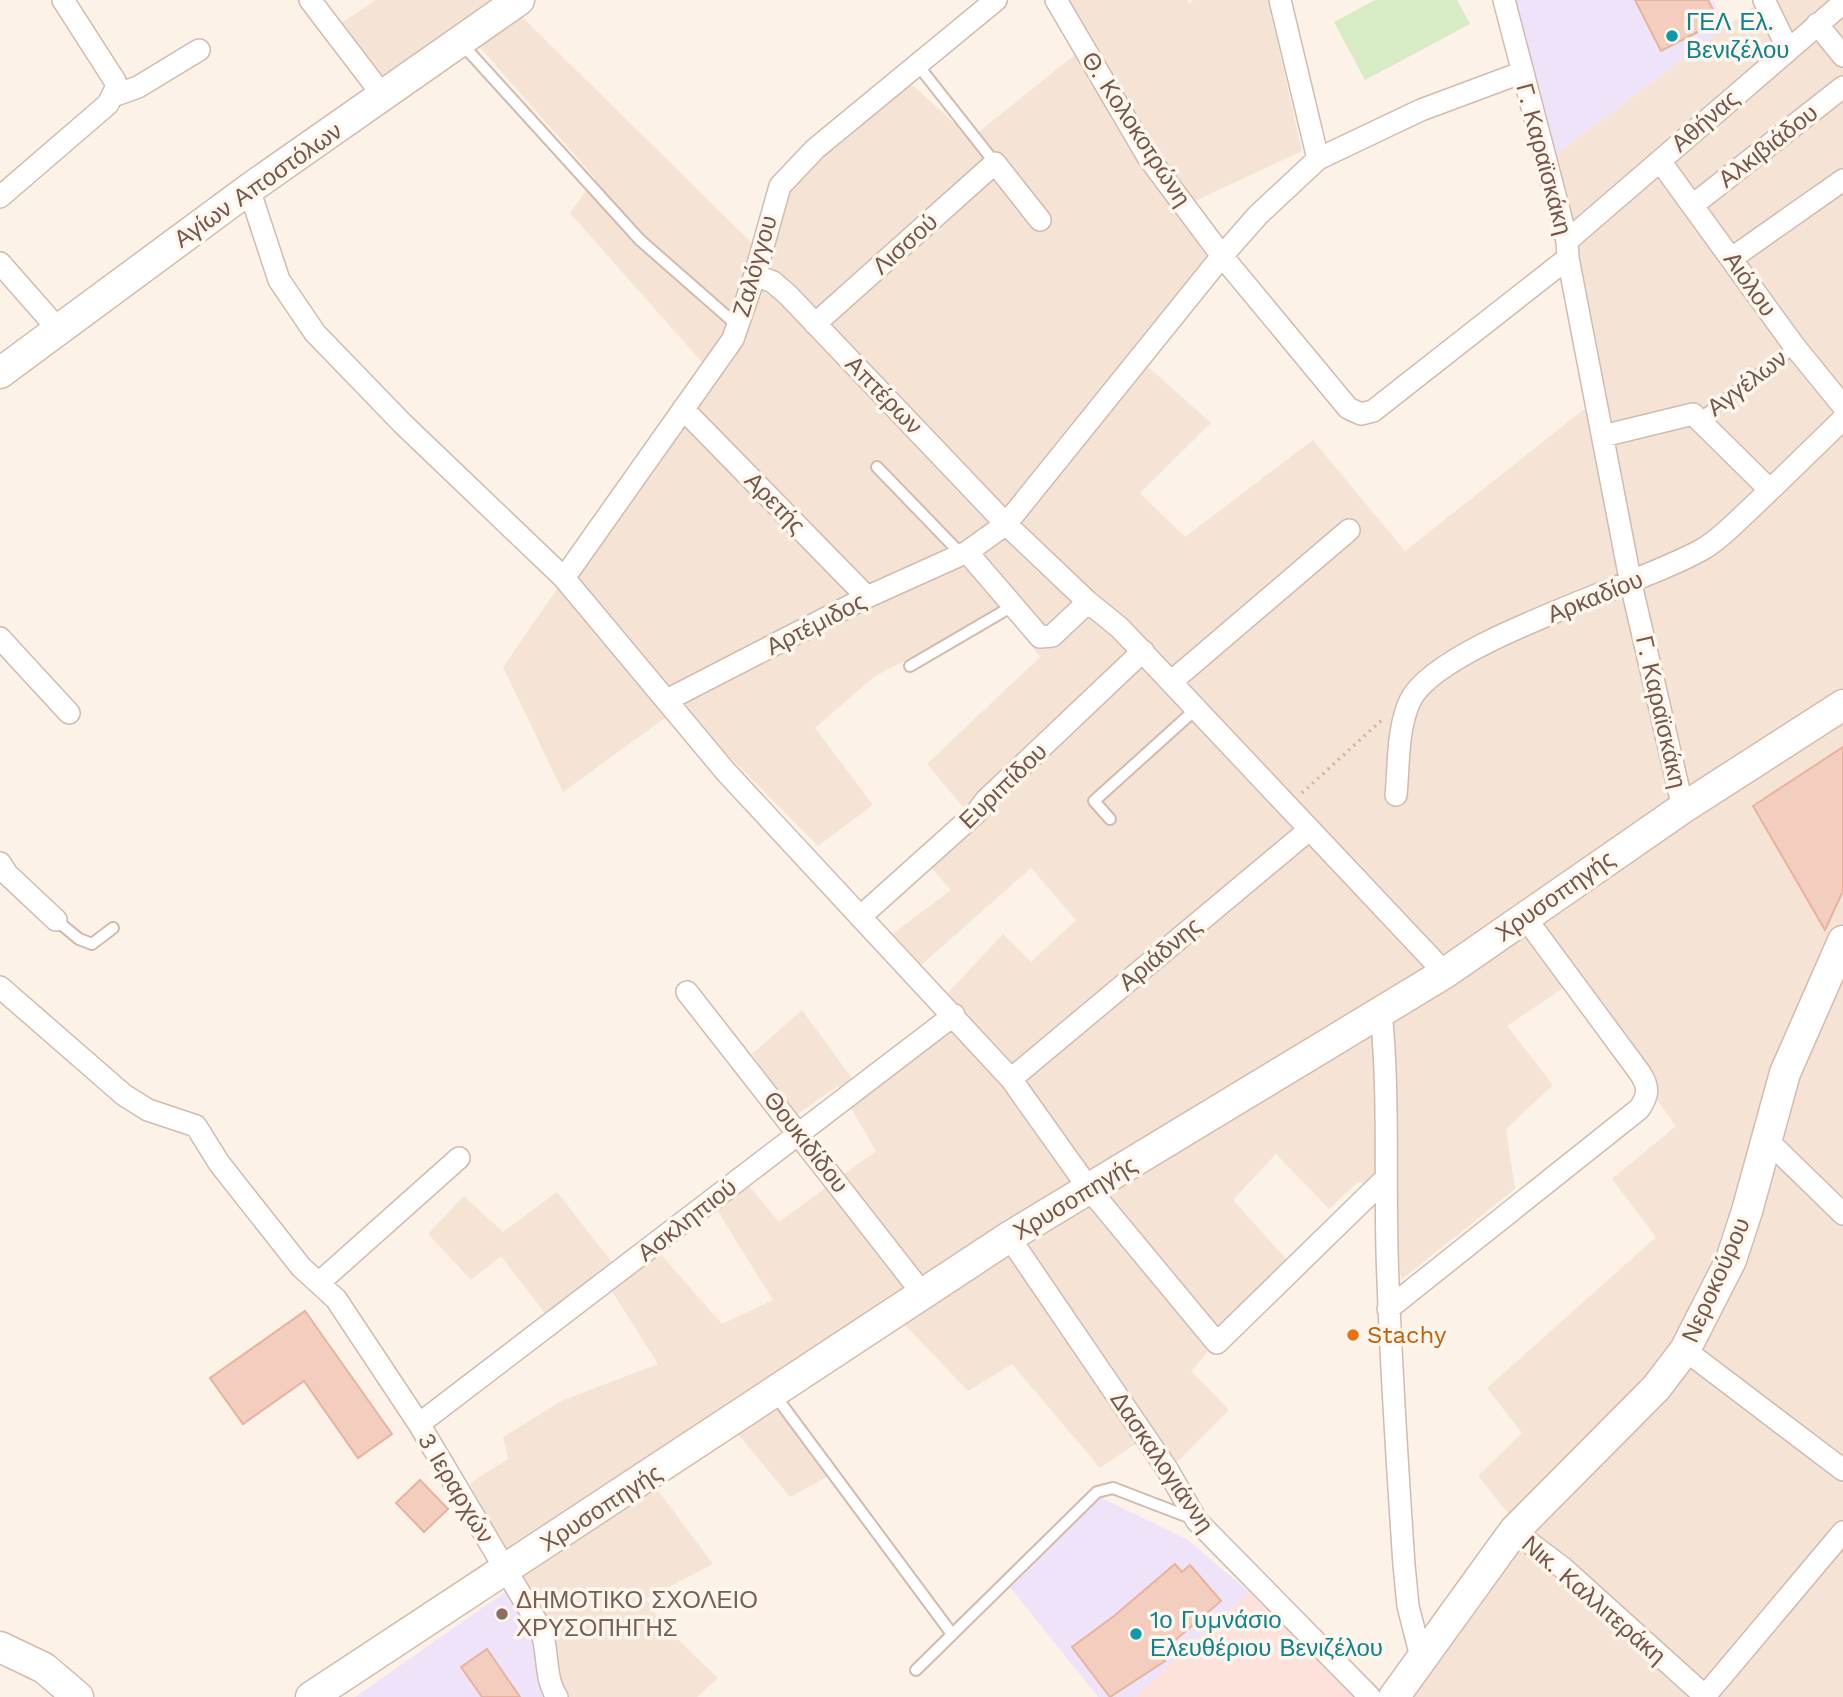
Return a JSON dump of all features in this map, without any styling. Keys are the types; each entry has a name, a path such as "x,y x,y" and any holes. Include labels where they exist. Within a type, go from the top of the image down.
{"street":[{"path":"0,197 108,104 113,96 115,81 63,0"},
{"path":"310,0 384,97"},
{"name":"Αγίων Αποστόλων","path":"0,373 249,190 519,0"},
{"name":"Ζαλόγγου","path":"564,578 722,357 738,326 780,186 815,149 996,0"},
{"name":"Θ. Κολοκοτρώνη","path":"1056,0 1149,157 1222,256 1339,401 1361,414 1373,411 1568,250"},
{"path":"1279,0 1318,159"},
{"path":"1504,0 1523,72"},
{"path":"1764,0 1788,49"},
{"name":"Αθήνας","path":"1568,250 1660,161 1843,2"},
{"path":"1817,24 1843,56"},
{"path":"113,96 138,87 199,50"},
{"name":"Γ. Καραϊσκάκη","path":"964,554 1006,524 1222,256 1258,215 1318,159 1422,110 1523,72 1568,250 1631,584 1683,808"},
{"name":"Αλκιβιάδου","path":"1693,205 1843,87"},
{"name":"Αιόλου","path":"1660,161 1795,347 1843,406"},
{"path":"995,163 1040,220"},
{"name":"Λισσού","path":"815,324 995,163"},
{"path":"1732,258 1843,180"},
{"path":"249,190 279,280 315,333 403,424 564,578 726,772 1011,1079 1090,1191 1217,1343 1385,1179"},
{"path":"0,263 58,329"},
{"name":"Απτέρων","path":"755,275 781,289 1006,524"},
{"name":"Αρετής","path":"683,409 867,597"},
{"path":"1696,417 1770,490"},
{"name":"Αγγέλων","path":"1602,436 1696,417"},
{"name":"Αρκαδίου","path":"1411,699 1451,663 1513,630 1631,584 1706,548 1843,419"},
{"path":"1006,524 1143,651 1445,973"},
{"path":"1171,681 1349,530"},
{"path":"964,554 1034,634 1046,638 1088,602"},
{"name":"Αρτέμιδος","path":"667,700 867,597 964,554"},
{"path":"0,638 69,713"},
{"name":"Ευριπίδου","path":"860,917 977,812 986,800 1143,651"},
{"path":"1396,795 1403,722 1411,699"},
{"name":"Χρυσοπηγής","path":"311,1697 1009,1237 1090,1191 1445,973 1683,808 1843,705"},
{"name":"Αριάδνης","path":"1011,1079 1309,830"},
{"path":"0,863 7,874 56,920"},
{"path":"1388,1309 1639,1109 1647,1098 1648,1086 1640,1073 1524,916"},
{"name":"Νεροκούρου","path":"1394,1697 1420,1657 1514,1531 1656,1388 1685,1350 1731,1260 1748,1211 1785,1073 1843,941"},
{"name":"3 Ιεραρχών","path":"0,987 124,1095 148,1110 196,1125 219,1163 301,1267 324,1285 419,1424 541,1629 548,1648 549,1685 557,1697"},
{"name":"Θουκιδίδου","path":"687,992 923,1294"},
{"path":"1381,1012 1387,1071 1385,1179 1388,1309 1404,1565 1408,1606 1420,1657"},
{"name":"Ασκληπιού","path":"419,1424 954,1015"},
{"path":"1766,1139 1843,1214"},
{"path":"324,1285 459,1158"},
{"name":"Δασκαλογιάννη","path":"1009,1237 1167,1469 1197,1521 1241,1569 1370,1697"},
{"path":"1685,1350 1843,1470"},
{"name":"Νικ. Καλλιτεράκη","path":"1514,1531 1563,1568 1706,1697"},
{"path":"1706,1697 1843,1532"},
{"path":"0,1647 44,1668 78,1697"}],"lane":[{"path":"461,42 640,240 738,326"},
{"path":"917,64 995,163"},
{"name":"Αγγέλων","path":"1696,417 1795,347"},
{"path":"877,467 964,554"},
{"path":"910,666 1011,607"},
{"path":"1110,819 1094,801 1196,709"},
{"path":"56,920 79,939 92,944 114,928"},
{"path":"774,1394 952,1634"},
{"path":"916,1670 1089,1499 1104,1488 1133,1494 1197,1521"}],"path":[{"path":"1287,806 1373,725 1411,699"}],"shaded area":[{"path":"376,0 519,0 512,7 756,247 776,191 909,82 971,138 1081,50 1057,0 1187,0 1189,4 1193,0 1268,0 1302,151 1182,207 1225,251 1136,356 1211,423 1140,493 1185,537 1313,440 1405,551 1592,403 1553,156 1762,0 1843,0 1843,1697 1400,1697 1521,1529 1478,1476 1522,1433 1487,1388 1656,1237 1612,1179 1676,1126 1571,983 1507,1026 1553,1085 1506,1129 1515,1189 1401,1280 1393,1187 1358,1182 1329,1209 1276,1154 1233,1200 1288,1261 1191,1371 1229,1410 1177,1462 1150,1434 1100,1468 1012,1364 968,1391 902,1322 783,1393 834,1473 790,1497 732,1427 651,1481 713,1564 646,1599 664,1626 718,1678 697,1697 553,1697 515,1585 470,1483 508,1459 503,1437 561,1401 658,1364 601,1274 550,1320 501,1256 471,1280 428,1234 464,1196 503,1232 557,1192 618,1270 656,1249 722,1324 773,1300 714,1205 744,1180 779,1222 876,1151 838,1086 795,1116 752,1054 802,1010 862,1092 957,1019 941,1000 1003,934 1031,962 1076,920 1031,868 920,966 891,935 951,890 925,861 973,819 927,764 1040,657 1004,611 875,676 815,728 873,805 818,846 680,707 563,792 503,667 571,569 715,377 570,213 595,178 462,27 380,89 337,26"},
{"path":"1510,0 1713,0 1726,27 1553,156"},
{"path":"1100,1497 1188,1540 1249,1592 1135,1697 1098,1697 1009,1586"},
{"name":"ΔΗΜΟΤΙΚΟ ΣΧΟΛΕΙΟ ΧΡΥΣΟΠΗΓΗΣ","path":"515,1585 545,1642 553,1697 355,1697"},
{"path":"1249,1592 1357,1697 1135,1697"}],"green space":[{"path":"1375,0 1457,0 1470,24 1365,80 1334,22"}],"building":[{"name":"ΓΕΛ Ελ. Βενιζέλου","path":"1635,0 1708,0 1719,21 1661,51"},
{"path":"1843,747 1843,891 1825,930 1753,806"},
{"path":"305,1311 392,1434 358,1458 304,1381 243,1424 210,1378"},
{"path":"420,1480 448,1509 424,1532 396,1503"},
{"name":"1ο Γυμνάσιο Ελευθέριου Βενιζέλου","path":"1175,1564 1182,1572 1190,1565 1221,1601 1159,1654 1165,1661 1110,1697 1072,1647 1114,1616"},
{"path":"487,1649 520,1697 482,1697 461,1667"}],"place":[{"name":"ΓΕΛ Ελ. Βενιζέλου","path":"1672,36"},
{"name":"Stachy","path":"1353,1335"},
{"name":"ΔΗΜΟΤΙΚΟ ΣΧΟΛΕΙΟ ΧΡΥΣΟΠΗΓΗΣ","path":"502,1614"},
{"name":"1ο Γυμνάσιο Ελευθέριου Βενιζέλου","path":"1136,1634"}]}
